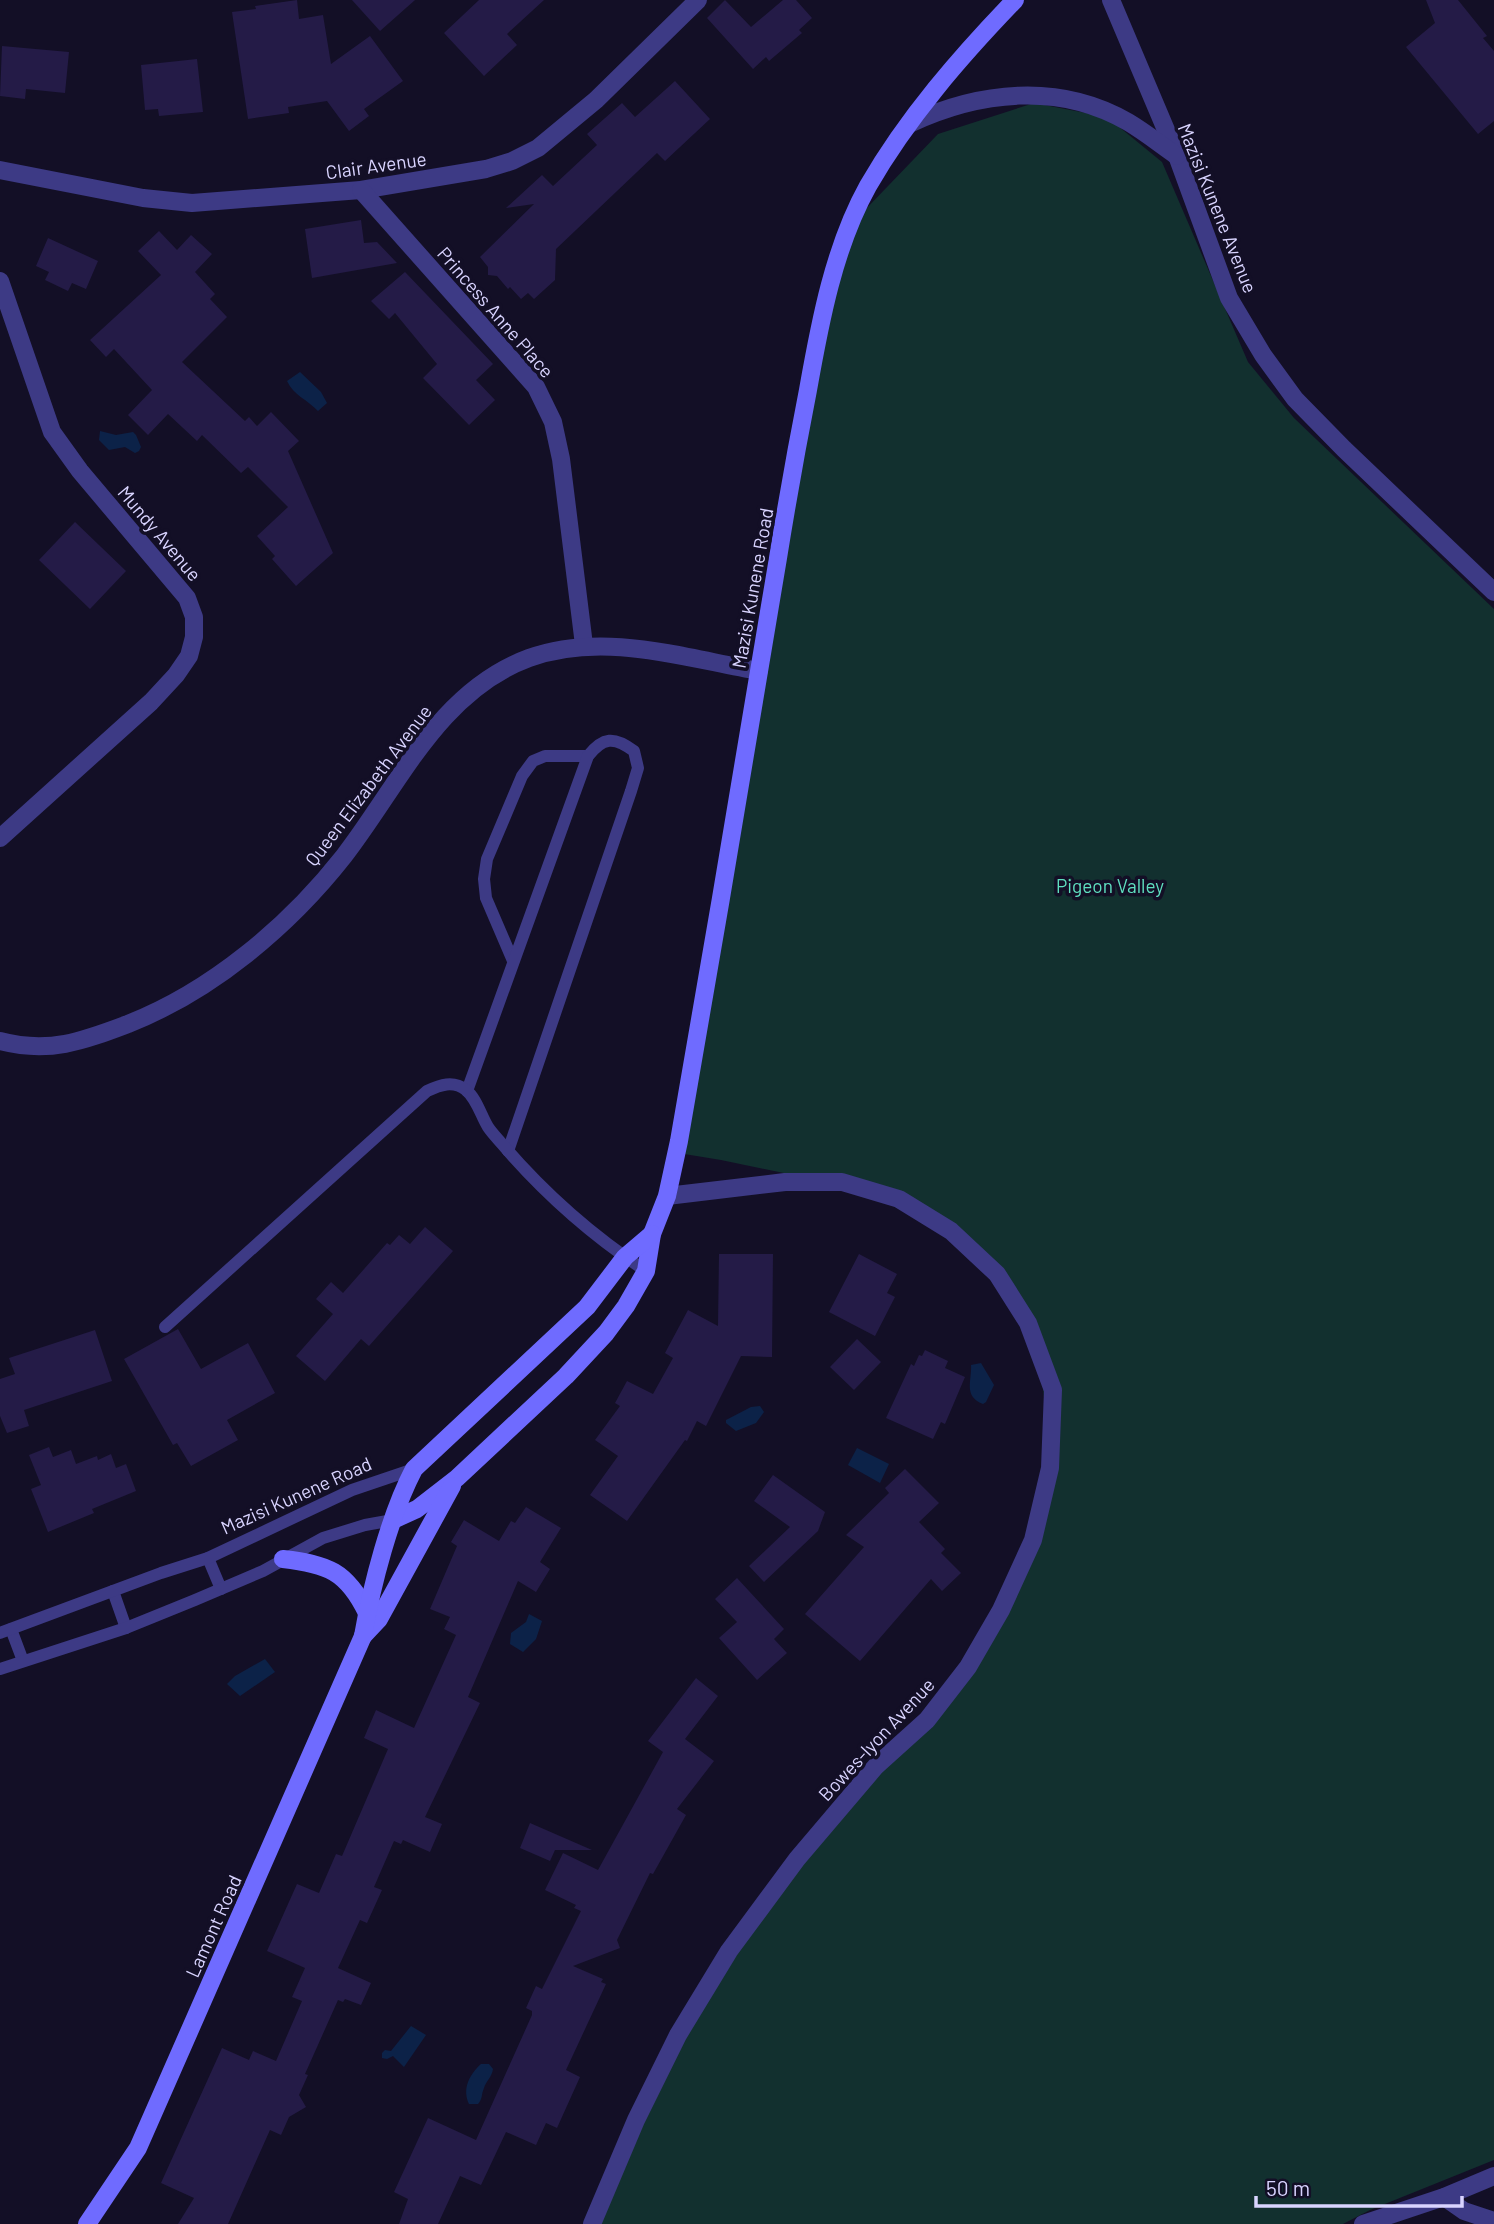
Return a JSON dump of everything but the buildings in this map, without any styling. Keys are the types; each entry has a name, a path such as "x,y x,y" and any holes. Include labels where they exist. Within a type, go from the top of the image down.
{"street":[{"name":"Clair Avenue","path":"0,170 144,198 192,203 361,190 485,169 512,161 538,148 596,100 698,0"},
{"name":"Mazisi Kunene Road","path":"457,1478 582,1359 626,1306 646,1270 652,1234 667,1196 679,1141 818,334 836,270 850,227 868,187 909,124 970,47 1015,0"},
{"name":"Mazisi Kunene Avenue","path":"1111,0 1177,156 1229,298 1263,355 1295,399 1494,592"},
{"path":"909,124 929,114 978,100 1009,94 1048,94 1082,102 1127,121 1177,156"},
{"name":"Princess Anne Place","path":"361,190 536,387 553,422 561,459 584,645"},
{"name":"Mundy Avenue","path":"0,281 52,432 80,471 187,598 194,617 194,637 189,656 160,693 0,838"},
{"name":"Queen Elizabeth Avenue","path":"0,1041 36,1048 88,1039 136,1020 200,986 268,936 300,906 343,856 429,735 469,692 498,673 529,658 584,645 641,650 759,671"},
{"name":"Bowes-lyon Avenue","path":"592,2224 636,2120 678,2035 729,1951 797,1859 876,1766 927,1720 968,1667 1001,1610 1033,1540 1050,1468 1053,1390 1028,1323 997,1274 951,1231 899,1199 842,1182 785,1182 667,1196"},
{"name":"Mazisi Kunene Road","path":"414,1469 587,1307 625,1257 652,1234"},
{"name":"Lamont Road","path":"87,2224 138,2148 363,1636 393,1520 401,1494 414,1469"},
{"path":"393,1520 417,1508 457,1478"},
{"name":"Lamont Road","path":"363,1636 379,1619 457,1478"},
{"path":"283,1559 315,1563 335,1572 351,1585 367,1613"},
{"path":"1363,2224 1444,2197 1494,2176"},
{"path":"1444,2197 1464,2211 1494,2221"}],"lane":[{"path":"467,1091 588,756 597,744 609,740 623,742 634,751 638,768 508,1151"},
{"path":"513,961 486,898 484,879 487,859 522,776 533,761 545,756 588,756"},
{"path":"164,1327 427,1091 442,1084 456,1085 467,1091 489,1129 559,1206 646,1270"},
{"name":"Mazisi Kunene Road","path":"5,1631 208,1558 352,1490 414,1469"},
{"path":"0,1669 125,1629 263,1572 323,1538 365,1525 393,1520"},
{"path":"208,1558 221,1589"},
{"path":"113,1591 125,1629"},
{"path":"5,1631 23,1661"}],"green space":[{"name":"Pigeon Valley","path":"1034,103 1107,117 1162,162 1248,362 1294,418 1494,609 1494,2160 1370,2210 1343,2224 587,2224 750,1913 970,1658 1033,1525 1048,1433 1042,1380 1022,1320 990,1278 947,1236 879,1198 808,1178 672,1152 838,238 938,134"}],"water":[{"path":"300,372 321,392 327,403 318,411 293,390 287,381"},
{"path":"100,431 116,435 133,432 141,447 135,453 125,447 109,450 99,440"},
{"path":"981,1363 994,1385 983,1404 973,1397 970,1388 971,1365"},
{"path":"760,1406 764,1412 756,1423 736,1431 726,1423 726,1420 751,1407"},
{"path":"857,1448 889,1464 880,1483 848,1465"},
{"path":"529,1614 542,1621 536,1639 523,1652 510,1644 511,1633 526,1622"},
{"path":"265,1659 275,1672 240,1696 227,1684 235,1676"},
{"path":"411,2026 426,2035 404,2067 393,2056 382,2058 382,2053 385,2050 391,2051"},
{"path":"481,2064 489,2064 493,2069 480,2102 469,2104 466,2093 468,2082"}]}
